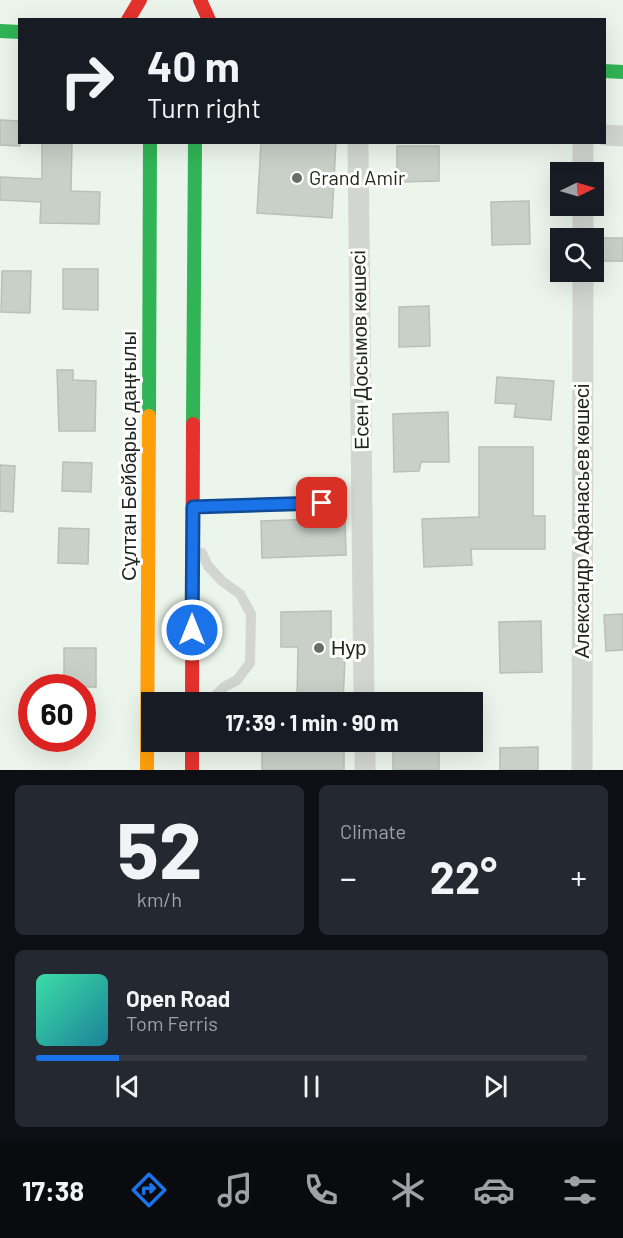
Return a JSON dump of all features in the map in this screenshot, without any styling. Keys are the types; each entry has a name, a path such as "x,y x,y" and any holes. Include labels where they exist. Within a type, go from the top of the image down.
{"main road":[{"path":"194,0 195,18"},
{"path":"200,0 208,18"},
{"path":"130,18 147,3"},
{"path":"0,31 18,32"},
{"path":"606,71 623,72"},
{"name":"Сұлтан Бейбарыс даңғылы","path":"147,770 150,144"},
{"path":"192,692 195,144"},
{"path":"192,752 192,770"}],"street":[{"path":"606,135 623,136"},
{"name":"Есен Досымов көшесі","path":"358,144 364,692"},
{"path":"583,144 583,162"},
{"name":"Александр Афанасьев көшесі","path":"582,770 583,282"},
{"path":"365,752 365,770"}],"lane":[{"path":"193,507 322,503"},
{"path":"193,535 208,566 222,581 240,594 250,614 250,663 237,680 219,692"}],"building":[{"path":"0,120 18,121 18,144 20,146 0,145"},
{"path":"42,144 72,144 71,191 100,192 99,224 40,223 41,202 0,200 0,177 42,179"},
{"name":"Grand Amir","path":"261,144 336,144 332,218 257,213"},
{"path":"397,146 439,146 439,181 397,182"},
{"path":"529,201 530,244 492,245 491,202"},
{"path":"604,238 623,238 623,261 604,261"},
{"path":"63,269 98,269 98,310 63,309"},
{"path":"2,271 31,271 30,313 1,312"},
{"path":"429,306 430,346 399,347 399,307"},
{"path":"57,370 73,370 73,380 96,381 95,431 59,431"},
{"path":"497,377 554,381 551,420 514,417 516,404 495,403"},
{"path":"448,412 449,462 421,462 419,471 394,472 393,414"},
{"path":"479,447 533,447 533,516 545,516 545,549 471,549 472,565 424,567 422,519 479,517"},
{"path":"63,462 92,463 91,492 62,491"},
{"path":"0,465 15,466 13,512 0,511"},
{"path":"345,518 346,555 262,558 261,521"},
{"path":"59,528 89,529 88,564 58,563"},
{"path":"331,611 331,658 345,658 343,692 297,692 298,647 281,647 281,612"},
{"path":"623,614 623,650 606,651 604,615"},
{"path":"541,621 542,672 500,673 499,622"},
{"path":"64,648 96,648 96,674 64,674"},
{"path":"538,747 538,770 500,770 500,748"},
{"path":"262,752 344,752 344,770 262,770"},
{"path":"393,752 439,752 439,770 393,770"}],"traffic: fast":[{"path":"0,31 18,32"},
{"path":"606,71 623,72"},
{"path":"149,416 150,144"},
{"path":"193,424 195,144"}],"traffic: slow":[{"path":"147,770 149,416"}],"traffic: jam":[{"path":"129,18 140,0"},
{"path":"200,0 208,18"},
{"path":"192,692 193,424"},
{"path":"192,752 192,770"}],"place":[{"name":"Grand Amir","path":"297,178"},
{"name":"Нур","path":"319,648"}],"route":[{"path":"192,630 193,507 322,503"}]}
